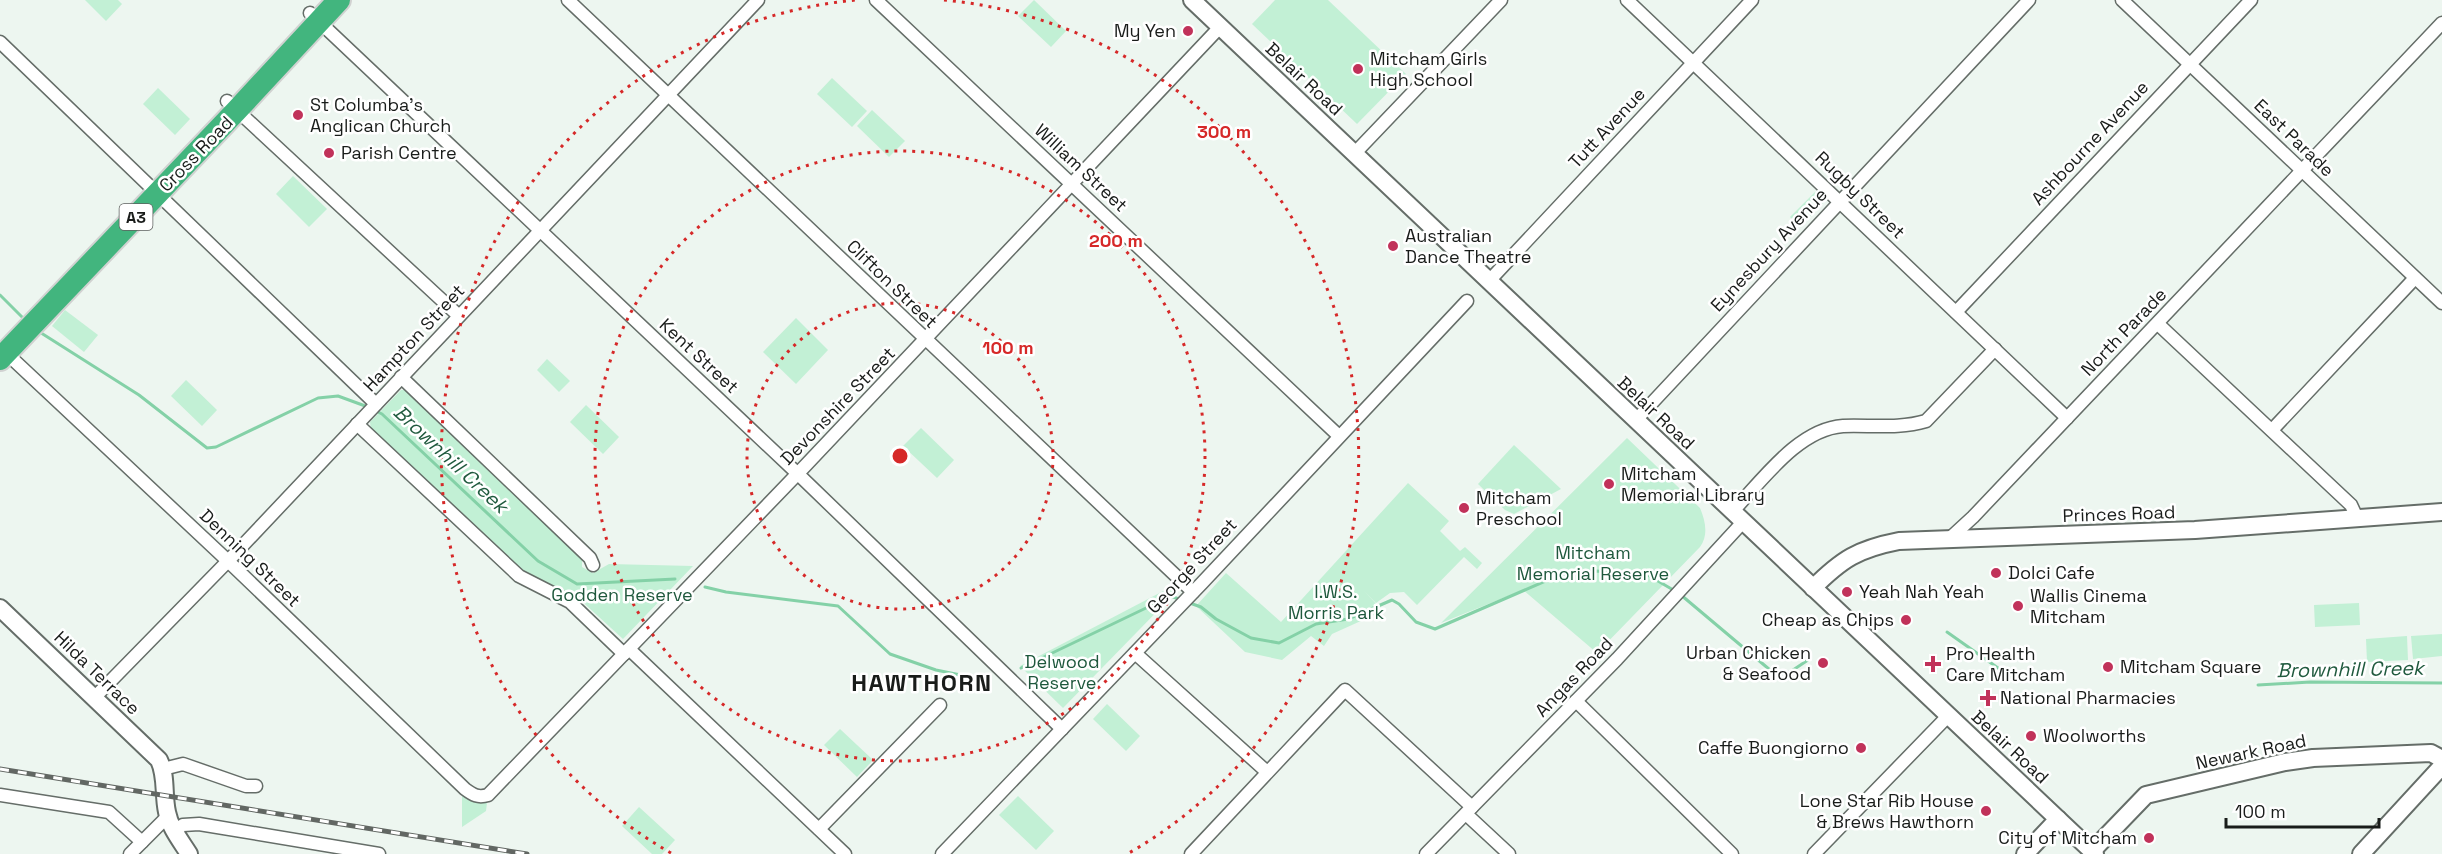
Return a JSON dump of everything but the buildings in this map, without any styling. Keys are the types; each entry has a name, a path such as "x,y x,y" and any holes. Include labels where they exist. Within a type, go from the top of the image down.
{"highway":[{"name":"Cross Road","path":"2,349 26,321 232,106 317,11 339,0"}],"street":[{"name":"Clifton Street","path":"568,0 1192,592"},
{"name":"Hampton Street","path":"94,698 228,561 758,0"},
{"name":"William Street","path":"876,0 1339,436"},
{"name":"Belair Road","path":"1192,0 2093,853"},
{"path":"1354,154 1501,0"},
{"name":"Rugby Street","path":"1627,0 2067,418"},
{"name":"Tutt Avenue","path":"1489,281 1752,0"},
{"name":"Eynesbury Avenue","path":"1636,420 2029,0"},
{"name":"East Parade","path":"2122,0 2442,303"},
{"name":"Ashbourne Avenue","path":"1956,312 2252,0"},
{"name":"Kent Street","path":"317,11 539,230 798,474 1062,729"},
{"name":"North Parade","path":"1948,540 1972,518 2442,23"},
{"name":"Devonshire Street","path":"474,795 481,797 496,789 798,474 1220,27"},
{"path":"0,42 373,407"},
{"path":"232,106 459,316"},
{"path":"2271,430 2415,278"},
{"name":"George Street","path":"942,854 1467,301"},
{"path":"2157,324 2352,506 2357,518"},
{"name":"Denning Street","path":"2,349 474,795"},
{"name":"Angas Road","path":"1426,854 1672,600 1738,517 1748,496 1799,442 1820,430 1840,426 1911,426 1926,421 1995,349"},
{"path":"401,377 590,558 593,566"},
{"path":"357,424 519,576 570,602 627,651 846,854"},
{"name":"Princes Road","path":"1813,588 1840,562 1872,546 1899,541 2195,530 2442,512"},
{"path":"1972,518 1973,530 1980,539"},
{"name":"Hilda Terrace","path":"0,608 152,753 163,770"},
{"path":"1135,653 1267,772"},
{"path":"1191,854 1345,690 1469,811 1509,854"},
{"path":"1576,701 1732,854"},
{"path":"819,829 940,705"},
{"path":"1814,854 1948,716"},
{"name":"Newark Road","path":"2093,853 2146,795 2285,762 2313,758 2431,753 2442,759"},
{"path":"189,854 171,824 163,770 183,764 246,786 256,786"},
{"path":"2361,854 2442,766"},
{"path":"0,795 109,812 142,842"},
{"path":"2025,854 2058,819"},
{"path":"130,854 142,842 171,824 199,824 379,854"}],"green space":[{"path":"85,0 118,0 122,4 106,21"},
{"path":"1034,0 1066,31 1051,47 1018,16"},
{"path":"1275,0 1328,0 1406,74 1357,124 1252,24"},
{"path":"832,78 867,111 852,127 817,94"},
{"path":"158,88 190,119 175,135 143,104"},
{"path":"872,110 905,141 889,157 857,126"},
{"path":"293,176 327,209 309,227 276,194"},
{"path":"1815,192 1825,201 1800,227 1790,217"},
{"path":"65,310 98,335 84,352 52,326"},
{"path":"796,318 828,350 796,384 763,352"},
{"path":"547,359 570,381 559,392 537,370"},
{"path":"186,380 217,410 202,426 171,396"},
{"name":"Godden Reserve","path":"401,390 406,390 582,559 582,567 593,573 609,564 693,566 623,639 575,595 520,571 371,430 370,422"},
{"path":"586,405 619,437 603,454 570,422"},
{"path":"921,428 954,460 937,478 903,446"},
{"name":"Mitcham Memorial Reserve","path":"1627,438 1700,508 1705,522 1705,533 1700,547 1597,653 1523,590 1441,623"},
{"path":"1514,445 1561,489 1514,514 1505,510 1478,484"},
{"name":"I.W.S. Morris Park","path":"1408,483 1449,521 1440,531 1460,551 1465,547 1482,563 1477,569 1464,557 1417,605 1404,592 1390,593 1376,603 1364,591 1383,611 1332,634 1324,646 1311,636 1282,660 1245,652 1196,606 1226,573 1281,622"},
{"name":"Delwood Reserve","path":"1169,588 1175,593 1063,708 1020,666"},
{"path":"2359,603 2360,625 2315,627 2314,605"},
{"path":"2442,634 2442,656 2413,659 2411,636"},
{"path":"2407,636 2408,660 2367,662 2366,639"},
{"path":"1107,704 1140,736 1126,751 1093,719"},
{"path":"840,729 873,760 857,777 824,745"},
{"path":"462,787 488,795 486,811 462,827"},
{"path":"1018,796 1054,831 1036,850 999,815"},
{"path":"639,807 675,840 662,854 652,854 622,826"}],"waterway":[{"name":"Brownhill Creek","path":"0,295 26,321"},
{"name":"Brownhill Creek","path":"38,331 139,395 207,448 216,447 318,398 338,396 368,407"},
{"name":"Brownhill Creek","path":"374,410 382,414 538,561 577,584 675,579"},
{"name":"Brownhill Creek","path":"1187,602 1201,607 1216,619 1251,638 1279,643 1316,624 1348,619 1392,600 1416,622 1435,629 1564,573 1595,571 1646,574 1675,591"},
{"name":"Brownhill Creek","path":"705,587 726,592 838,606 890,654 936,670 990,681"},
{"name":"Brownhill Creek","path":"1681,595 1776,675 1790,672 1808,660"},
{"name":"Brownhill Creek","path":"1021,668 1171,596 1181,600"},
{"name":"Brownhill Creek","path":"1947,632 2015,680"},
{"name":"Brownhill Creek","path":"2258,685 2310,682 2442,683"}],"railway":[{"path":"0,769 527,854"}],"place":[{"name":"My Yen","path":"1188,31"},
{"name":"Mitcham Girls High School","path":"1358,69"},
{"name":"St Columba's Anglican Church","path":"298,115"},
{"name":"Parish Centre","path":"329,153"},
{"name":"Australian Dance Theatre","path":"1393,246"},
{"name":"Mitcham Memorial Library","path":"1609,484"},
{"name":"Mitcham Preschool","path":"1464,508"},
{"name":"Dolci Cafe","path":"1996,573"},
{"name":"Yeah Nah Yeah","path":"1847,592"},
{"name":"Wallis Cinema Mitcham","path":"2018,606"},
{"name":"Cheap as Chips","path":"1906,620"},
{"name":"Urban Chicken & Seafood","path":"1823,663"},
{"name":"Pro Health Care Mitcham","path":"1933,664"},
{"name":"Mitcham Square","path":"2108,667"},
{"name":"National Pharmacies","path":"1988,698"},
{"name":"Woolworths","path":"2031,736"},
{"name":"Caffe Buongiorno","path":"1861,748"},
{"name":"Lone Star Rib House & Brews Hawthorn","path":"1986,811"},
{"name":"City of Mitcham","path":"2149,838"}],"district":[{"name":"HAWTHORN","path":"922,683"}]}
